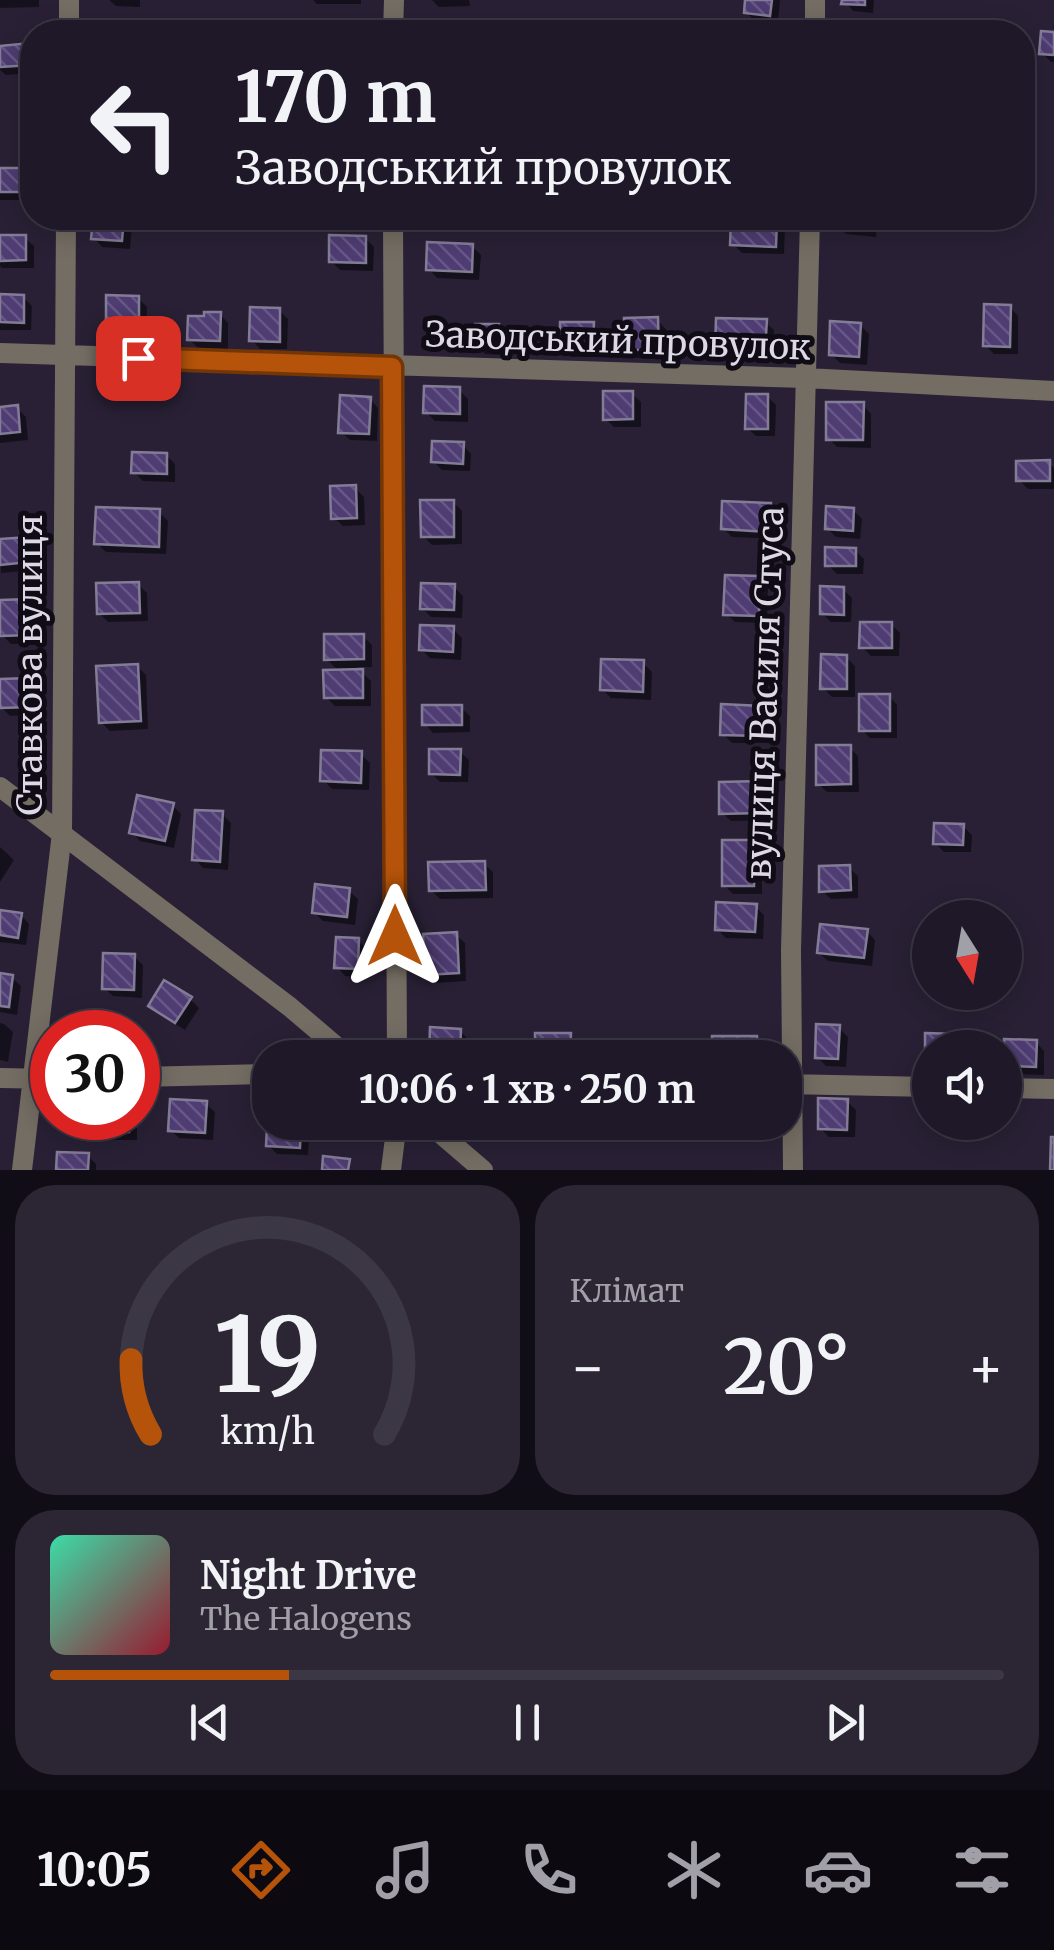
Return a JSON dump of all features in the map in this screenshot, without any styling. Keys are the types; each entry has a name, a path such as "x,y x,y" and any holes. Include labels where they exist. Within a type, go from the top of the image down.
{"street":[{"name":"Ставкова вулиця","path":"48,1010 62,833 66,230"},
{"path":"393,230 397,1040"},
{"name":"вулиця Василя Стуса","path":"789,1040 810,230"},
{"name":"Заводський провулок","path":"0,353 806,378 1054,390"},
{"path":"0,788 328,1040"},
{"path":"160,1076 252,1074"},
{"path":"0,1078 30,1079"},
{"path":"802,1084 912,1086"},
{"path":"1022,1088 1054,1088"},
{"name":"Ставкова вулиця","path":"22,1170 30,1135"},
{"path":"392,1170 394,1140"},
{"path":"448,1140 483,1170"},
{"name":"вулиця Василя Стуса","path":"791,1140 792,1170"}],"building":[{"path":"745,0 772,0 770,16 744,13"},
{"path":"842,0 865,0 865,5 841,4"},
{"path":"1041,31 1054,32 1054,55 1039,54"},
{"path":"20,44 20,66 0,67 0,46"},
{"path":"0,168 20,168 20,192 0,192"},
{"path":"92,230 123,230 122,241 91,239"},
{"path":"731,230 777,230 776,247 730,245"},
{"path":"0,235 26,235 26,260 0,261"},
{"path":"329,235 366,236 366,263 329,262"},
{"path":"427,242 473,244 472,272 426,270"},
{"path":"0,294 24,295 24,323 0,322"},
{"path":"106,295 139,296 139,320 106,320"},
{"path":"984,304 1011,305 1010,347 983,346"},
{"path":"250,307 280,308 280,342 249,341"},
{"path":"204,312 221,312 220,341 187,340 188,316 204,316"},
{"path":"658,317 659,350 625,350 624,318"},
{"path":"716,318 767,319 765,352 715,351"},
{"path":"830,321 861,323 859,357 829,355"},
{"path":"560,322 594,322 593,349 560,349"},
{"path":"475,324 499,324 499,347 474,346"},
{"path":"424,386 460,387 460,414 423,413"},
{"path":"603,391 633,391 633,419 603,420"},
{"path":"746,394 768,394 768,429 745,429"},
{"path":"340,395 371,397 369,434 338,433"},
{"path":"826,402 864,402 863,440 826,440"},
{"path":"18,405 20,432 0,434 0,407"},
{"path":"432,441 464,442 463,464 431,462"},
{"path":"132,452 167,453 167,474 131,473"},
{"path":"1050,460 1050,481 1016,481 1016,461"},
{"path":"356,485 357,518 331,519 330,486"},
{"path":"420,500 454,500 454,537 421,537"},
{"path":"722,501 771,503 770,532 721,529"},
{"path":"826,506 854,508 853,531 825,529"},
{"path":"96,507 160,509 159,547 94,544"},
{"path":"28,537 30,562 0,565 0,539"},
{"path":"825,547 856,548 856,566 825,566"},
{"path":"725,575 760,576 759,616 723,615"},
{"path":"139,582 140,613 97,614 96,583"},
{"path":"421,583 455,584 454,610 420,609"},
{"path":"820,586 844,587 844,615 820,614"},
{"path":"29,599 31,635 0,636 0,600"},
{"path":"860,622 892,622 892,648 859,648"},
{"path":"420,625 454,626 453,652 419,650"},
{"path":"324,634 364,634 364,659 324,660"},
{"path":"821,654 847,655 847,689 820,689"},
{"path":"601,659 644,660 643,692 600,690"},
{"path":"138,664 141,721 99,723 96,666"},
{"path":"363,669 363,698 324,698 323,670"},
{"path":"30,678 32,707 0,708 0,679"},
{"path":"859,694 890,694 890,731 859,731"},
{"path":"721,704 762,706 761,736 720,735"},
{"path":"422,705 462,705 462,725 422,725"},
{"path":"816,745 851,745 851,784 816,785"},
{"path":"429,749 461,749 460,775 429,774"},
{"path":"321,750 362,751 361,783 320,781"},
{"path":"761,781 762,813 719,814 719,782"},
{"path":"137,795 174,803 165,841 129,833"},
{"path":"195,810 223,811 220,862 192,860"},
{"path":"934,823 964,824 963,845 933,844"},
{"path":"722,840 755,840 754,886 722,886"},
{"path":"485,861 486,890 429,891 428,862"},
{"path":"850,865 851,890 819,892 819,866"},
{"path":"315,884 350,888 347,917 312,913"},
{"path":"716,902 757,904 755,932 715,930"},
{"path":"0,910 22,913 18,938 0,935"},
{"path":"820,924 868,929 864,958 817,953"},
{"path":"457,932 459,973 425,975 423,934"},
{"path":"336,937 359,938 358,969 334,968"},
{"path":"103,953 135,954 134,990 102,989"},
{"path":"0,973 13,975 9,1007 0,1006"},
{"path":"164,980 192,997 175,1023 160,1010 148,1006"},
{"path":"816,1024 840,1025 838,1059 815,1058"},
{"path":"430,1027 461,1029 461,1040 430,1040"},
{"path":"535,1033 571,1033 571,1040 535,1040"},
{"path":"712,1036 757,1036 757,1040 712,1040"},
{"path":"1022,1040 1037,1040 1036,1067 1022,1067"},
{"path":"818,1098 848,1099 847,1130 818,1129"},
{"path":"170,1099 207,1101 205,1133 168,1131"},
{"path":"1054,1137 1054,1170 1050,1170"},
{"path":"266,1140 300,1140 300,1148 266,1146"},
{"path":"57,1152 89,1153 88,1170 56,1170"},
{"path":"323,1156 350,1159 348,1170 322,1170"}],"route":[{"path":"138,358 392,367 395,936"}]}
